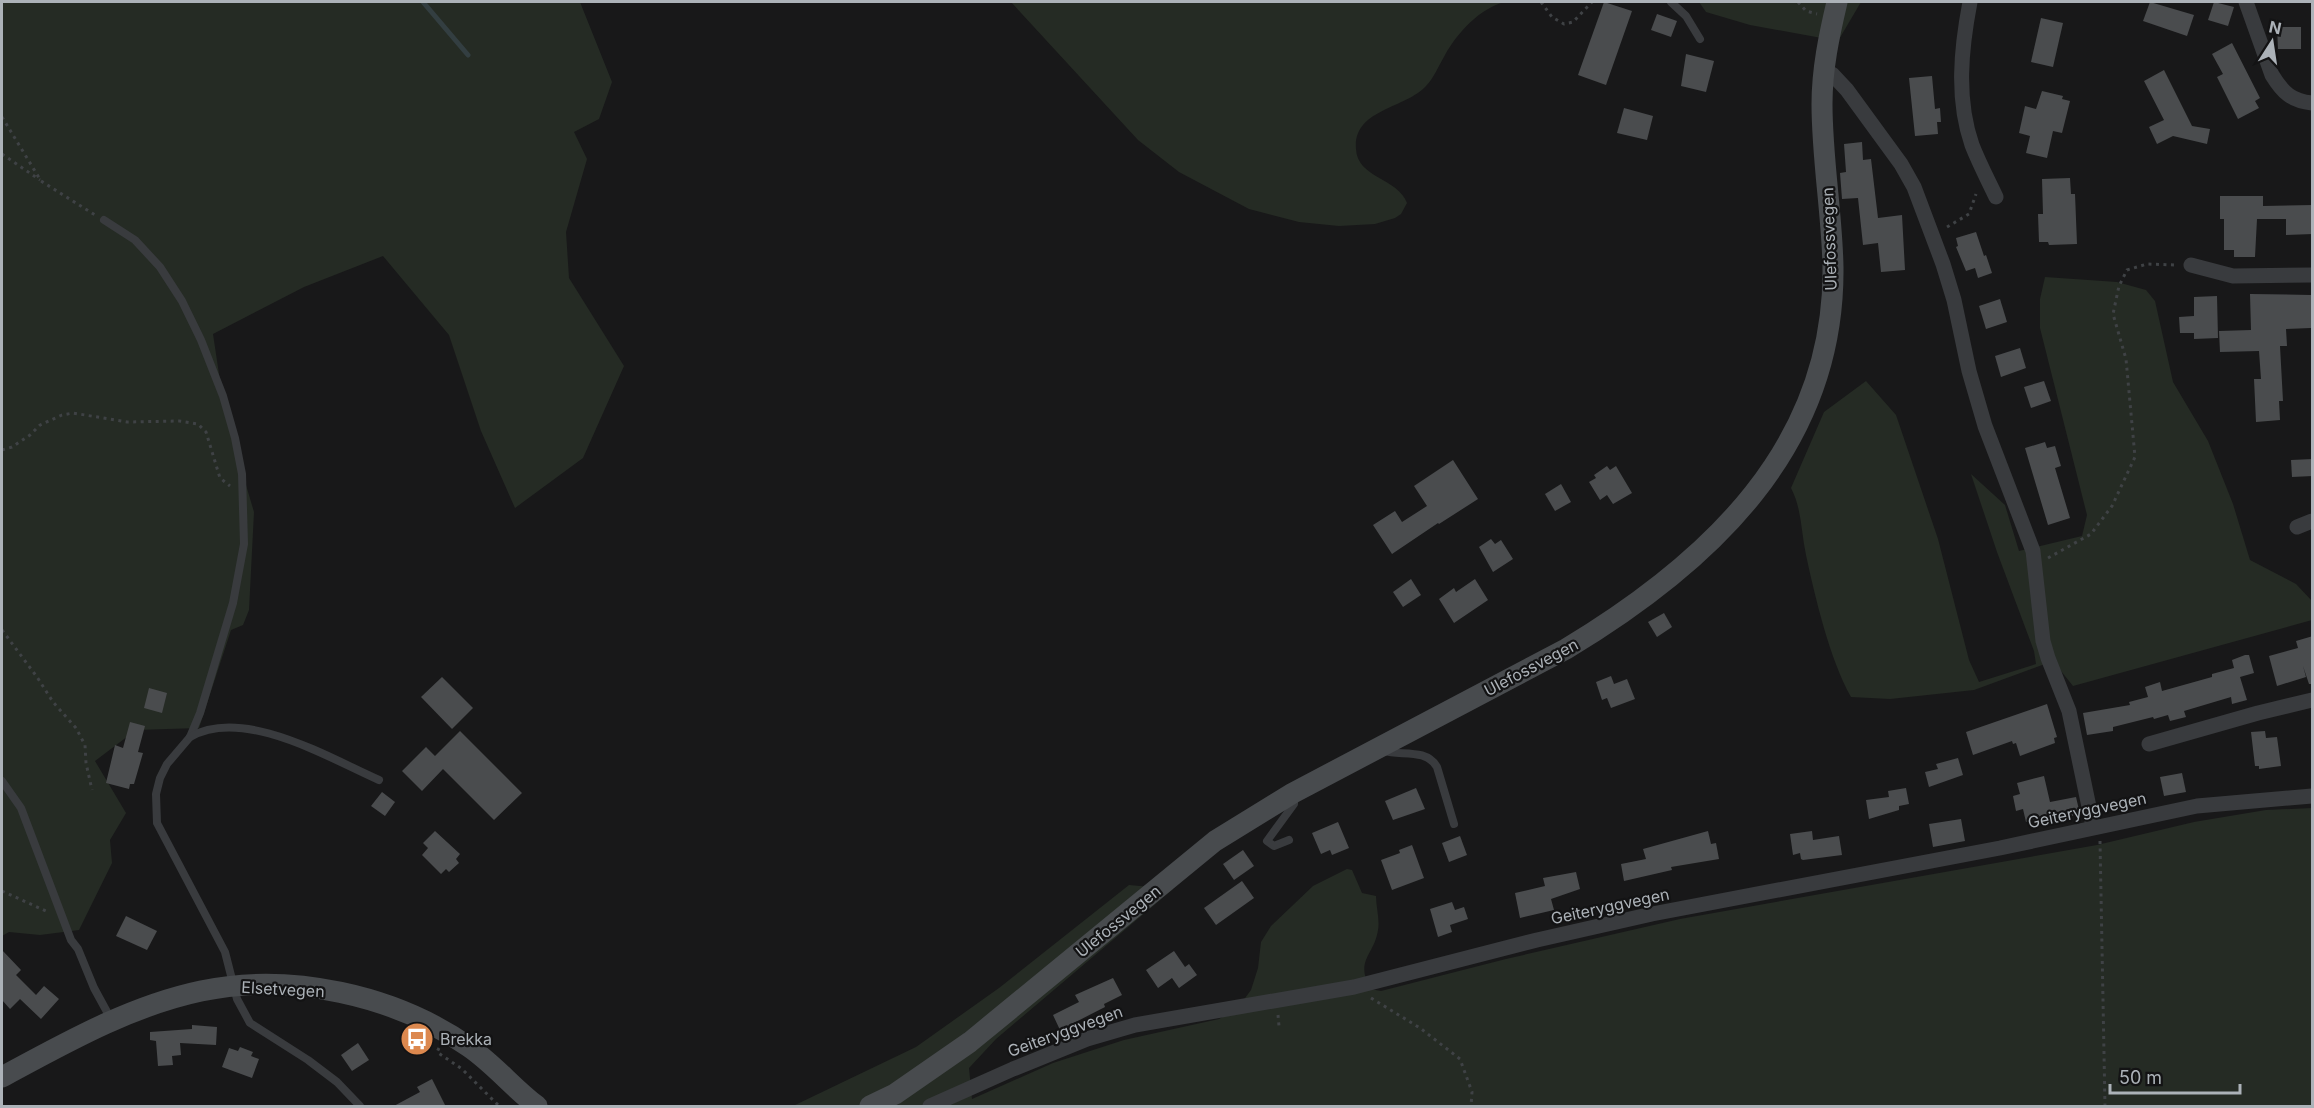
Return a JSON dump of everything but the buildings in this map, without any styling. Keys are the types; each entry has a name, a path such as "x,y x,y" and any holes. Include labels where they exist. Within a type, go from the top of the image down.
{"street":[{"name":"Ulefossvegen","path":"870,1107 895,1094 970,1042 1215,841 1293,793 1566,649 1628,610 1686,565 1742,507 1776,464 1800,423 1811,397 1822,358 1831,303 1832,242 1824,142 1823,70 1837,2"},
{"path":"1970,2 1962,53 1961,91 1971,143 1996,197"},
{"path":"2246,2 2272,75 2278,85 2298,101 2313,103"},
{"path":"1823,70 1838,80 1892,150 1914,187 1932,236 1954,300 1982,416 2026,530 2036,565 2043,641 2069,711 2096,826"},
{"path":"2191,265 2233,276 2313,275"},
{"path":"2297,527 2313,521"},
{"path":"2149,744 2313,700"},
{"name":"Geiteryggvegen","path":"930,1107 1034,1060 1087,1039 1135,1025 1354,987 1537,940 1652,914 1989,850 2197,806 2313,796"},
{"name":"Elsetvegen","path":"2,1077 112,1022 183,996 235,986 283,986 341,993 398,1010 446,1033 486,1059 521,1099 537,1107"}],"lane":[{"path":"1671,2 1686,16 1700,39"},
{"path":"104,220 135,240 160,267 182,301 223,396 235,438 243,492 245,522 241,568 233,603 209,687 190,737 167,764 160,778 156,794 157,823 225,952 242,1011 250,1023 330,1077 360,1107"},
{"path":"190,737 213,728 249,730 274,735 379,780"},
{"path":"1376,749 1396,755 1419,754 1431,760 1437,767 1454,824"},
{"path":"2,781 21,808 63,918 112,1022"},
{"path":"1289,840 1274,846 1268,844 1267,841 1294,804 1293,793"}],"path":[{"path":"1541,2 1552,17 1564,24 1573,22 1592,2"},
{"path":"2,117 41,181"},
{"path":"2,154 104,220"},
{"path":"1932,236 1969,214 1976,195 1978,160"},
{"path":"2036,565 2091,534 2112,506 2135,457 2126,359 2114,314 2120,286 2127,270 2147,264 2191,265"},
{"path":"2,450 12,447 30,435 40,424 73,413 127,422 179,421 198,424 206,432 220,478 232,488 243,492"},
{"path":"2,630 53,702 76,728 85,745 92,790"},
{"path":"2096,826 2105,1107"},
{"path":"2,891 63,918"},
{"path":"1354,987 1420,1028 1460,1059 1472,1092 1471,1107"},
{"path":"446,1033 437,1052 462,1069 499,1107"}],"shaded area":[{"path":"2,2 580,2 612,82 599,119 574,132 587,159 566,232 569,278 624,366 583,458 515,508 481,431 449,335 383,256 304,287 213,334 225,414 254,512 249,610 243,625 231,630 199,728 136,730 95,761 126,813 110,840 112,863 79,930 40,935 9,932 2,936"},
{"path":"1011,2 1505,2 1487,10 1470,22 1450,47 1426,86 1417,94 1371,118 1357,136 1358,159 1363,166 1395,188 1407,203 1401,214 1375,224 1339,226 1299,222 1249,209 1179,172 1138,140"},
{"path":"1699,2 1861,2 1838,41 1750,25 1706,12"},
{"path":"2045,277 2117,282 2146,290 2155,301 2173,382 2208,441 2233,504 2250,560 2296,584 2312,601 2312,620 2073,686 2053,661 1974,690 1890,699 1851,697 1836,665 1824,628 1806,555 1799,512 1791,488 1824,412 1866,381 1896,415 1938,539 1969,660 1979,682 2036,664 2034,651 1971,474 2005,505 2019,551 2082,536 2087,515 2040,328 2040,299"},
{"path":"2312,808 2312,1106 793,1106 916,1047 999,988 1129,885 1173,889 996,1039 969,1068 972,1099 1053,1063 1124,1040 1219,1019 1237,1009 1251,990 1258,968 1261,942 1271,926 1313,886 1347,869 1352,870 1362,893 1376,896 1378,930 1364,971 1370,989 1381,991 1506,959 1680,919 2097,845 2194,822 2266,810"}],"waterway":[{"path":"423,2 468,55"}],"place":[{"name":"Brekka","path":"417,1039"}]}
